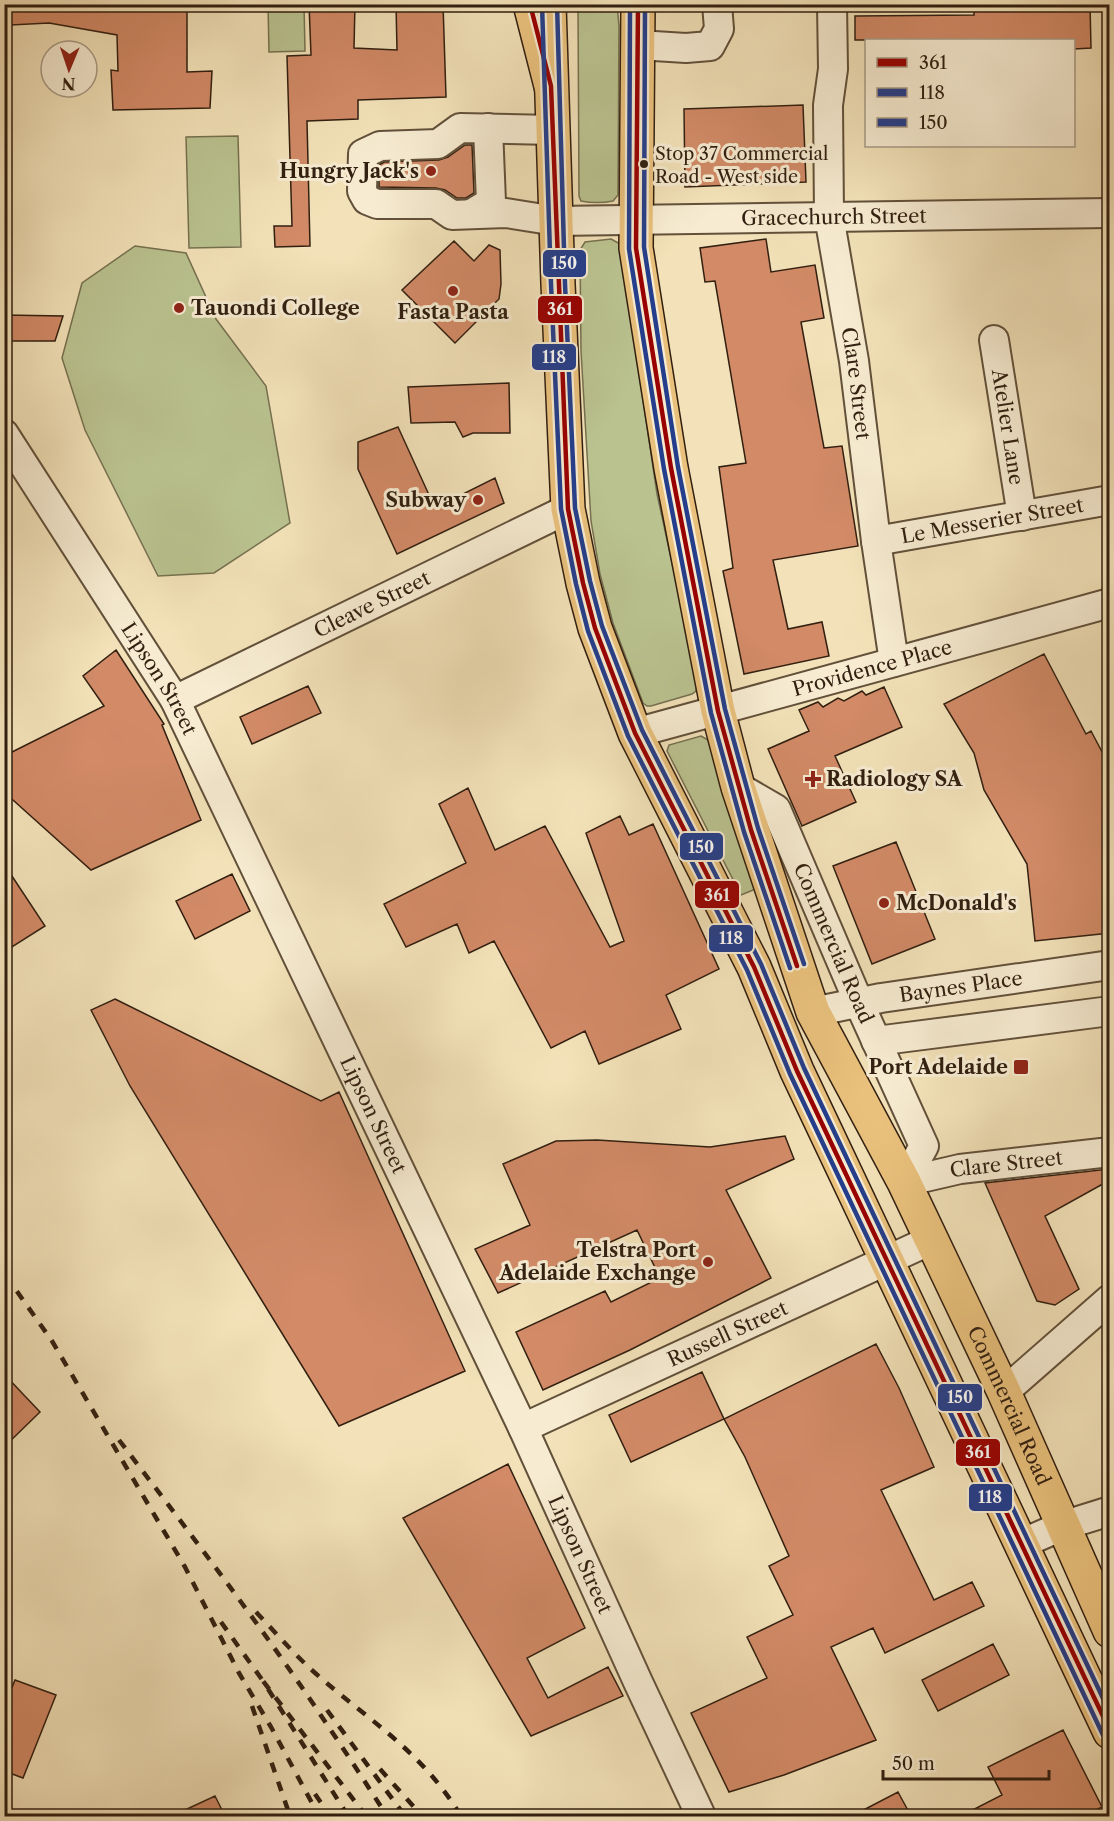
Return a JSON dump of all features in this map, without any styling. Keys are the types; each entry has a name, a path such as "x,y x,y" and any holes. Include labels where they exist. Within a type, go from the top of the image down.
{"main road":[{"path":"530,4 551,86"},
{"path":"549,4 568,509 583,583 596,628 635,733 753,967 797,1071 1106,1717"},
{"name":"Commercial Road","path":"638,4 636,248 671,468 718,711 738,787 813,1012 904,1182 1004,1392 1110,1631"},
{"path":"753,967 777,975 798,994 813,1012 813,1035 797,1071"},
{"path":"956,1406 972,1397 977,1390 981,1380 984,1352"}],"street":[{"path":"638,45 686,48 710,46 719,28 717,4"},
{"name":"Clare Street","path":"832,4 832,69 828,105 829,216 854,361 876,541 894,662"},
{"path":"489,210 474,128 553,130"},
{"name":"Gracechurch Street","path":"474,128 438,144 380,146 367,150 363,154 362,191 367,200 376,204 436,204 452,214 489,210 556,222 1110,213"},
{"name":"Atelier Lane","path":"994,340 1022,516"},
{"name":"Lipson Street","path":"4,434 175,700 523,1428 701,1816"},
{"name":"Le Messerier Street","path":"876,541 1110,501"},
{"name":"Cleave Street","path":"175,700 568,509"},
{"name":"Providence Place","path":"635,733 1110,603"},
{"name":"Commercial Road","path":"738,787 776,809 859,1003 924,1146 904,1182"},
{"name":"Baynes Place","path":"813,1012 1110,965"},
{"path":"876,1041 1110,1011"},
{"name":"Clare Street","path":"904,1182 960,1169 1110,1152"},
{"name":"Russell Street","path":"523,1428 931,1240"},
{"path":"1004,1392 1110,1299"},
{"path":"1022,1544 1062,1526 1110,1511"}],"green space":[{"path":"268,5 304,5 305,51 269,52"},
{"path":"578,5 617,5 619,26 618,195 609,202 581,201 579,196"},
{"path":"238,136 241,247 189,248 186,137"},
{"path":"611,239 620,244 657,494 697,678 696,691 692,694 651,706 643,703 613,623 600,574 591,521 581,351 580,250 585,242"},
{"path":"135,246 186,253 216,319 266,386 290,523 214,573 158,576 85,430 62,358 82,283"},
{"path":"701,736 708,740 758,888 741,895 667,751 669,745"}],"building":[{"path":"11,4 187,4 187,72 212,71 210,108 113,110 111,70 118,71 117,35 49,23 11,25"},
{"path":"309,4 355,4 354,48 397,50 396,4 443,4 446,97 358,100 358,119 307,121 310,246 275,247 274,226 292,226 287,56 311,55"},
{"path":"1090,4 1091,48 1075,49 1075,39 855,40 855,16 974,15 974,6"},
{"path":"803,105 806,182 685,187 684,109"},
{"path":"465,145 472,145 474,193 466,198 457,198 445,190 436,188 379,187 379,165 384,162 439,160 448,157"},
{"path":"766,239 771,272 815,265 824,318 801,322 824,448 842,446 858,546 773,560 788,629 822,622 829,656 744,674 723,571 733,568 719,467 746,463 715,281 705,282 700,248"},
{"path":"454,241 474,261 489,245 500,250 501,284 499,299 455,343 402,290"},
{"path":"4,315 63,316 55,341 4,341"},
{"path":"509,383 510,433 473,433 463,437 455,422 411,423 408,387"},
{"path":"398,427 435,508 495,478 504,503 397,554 358,469 358,442"},
{"path":"116,650 164,724 162,725 201,820 91,870 4,792 4,756 104,706 83,676"},
{"path":"1044,654 1086,734 1091,731 1110,767 1110,933 1035,941 1027,864 984,790 974,753 944,704"},
{"path":"308,686 321,713 252,744 240,717"},
{"name":"Radiology SA","path":"884,687 902,727 835,756 856,802 802,826 768,749 809,731 799,710 818,702 823,707 838,698 844,701 862,691 866,695"},
{"path":"468,788 495,850 545,826 610,947 624,941 586,833 620,816 629,835 653,824 719,969 666,995 681,1029 599,1064 585,1031 551,1048 494,941 469,953 457,924 406,947 384,904 466,863 439,804"},
{"name":"McDonald's","path":"896,842 935,939 872,964 833,866"},
{"path":"4,864 45,926 4,952"},
{"path":"232,874 250,911 195,939 176,901"},
{"path":"115,999 321,1101 339,1092 465,1371 339,1426 130,1086 91,1010"},
{"path":"785,1136 794,1159 726,1190 771,1278 630,1350 543,1390 516,1332 605,1291 611,1302 660,1278 637,1230 498,1293 475,1249 530,1225 503,1164 556,1141 597,1140 710,1147"},
{"path":"1109,1169 1110,1180 1045,1216 1079,1289 1055,1305 1037,1301 985,1183"},
{"path":"876,1344 899,1388 934,1467 881,1490 934,1600 972,1582 984,1606 885,1653 873,1628 831,1647 876,1740 784,1775 729,1792 691,1713 767,1678 747,1637 793,1615 769,1566 789,1556 745,1457 724,1419"},
{"path":"702,1372 724,1419 631,1462 609,1415"},
{"path":"4,1374 40,1412 4,1447"},
{"path":"508,1464 585,1628 527,1658 548,1698 608,1667 623,1696 531,1736 403,1518"},
{"path":"993,1644 1009,1675 938,1711 922,1680"},
{"path":"15,1680 56,1695 23,1778 4,1771 4,1707"},
{"path":"1063,1730 1102,1807 1084,1816 961,1816 1002,1795 988,1767"},
{"path":"898,1792 911,1816 852,1816"},
{"path":"215,1796 225,1816 172,1816"}],"railway":[{"path":"4,1276 52,1341 185,1567 239,1673 319,1816"},
{"path":"119,1440 281,1658 387,1816"},
{"path":"256,1612 314,1672 411,1754 429,1773 461,1816"},
{"path":"221,1622 263,1681"},
{"path":"348,1816 263,1681 366,1816"},
{"path":"252,1706 290,1816"},
{"path":"327,1710 405,1816"},
{"path":"380,1769 422,1816"},
{"path":"315,1794 330,1816"}],"transit line":[{"name":"361","path":"530,4 551,86 568,509 595,628 635,733 754,967 797,1071 1110,1731"},
{"name":"118","path":"542,4 561,509 588,631 628,736 747,970 790,1074 1103,1735"},
{"name":"150","path":"557,4 565,284 575,508 602,626 642,730 761,964 804,1068 1110,1713"},
{"name":"118","path":"630,4 629,249 664,469 711,713 744,832 790,968"},
{"name":"361","path":"638,4 636,248 671,468 718,711 751,830 797,966"},
{"name":"150","path":"645,4 644,247 678,467 725,709 758,828 804,964"}],"place":[{"name":"Stop 37 Commercial Road - West side","path":"644,164"},
{"name":"Hungry Jack's","path":"431,171"},
{"name":"Fasta Pasta","path":"453,291"},
{"name":"Tauondi College","path":"179,308"},
{"name":"Subway","path":"478,500"},
{"name":"Radiology SA","path":"813,779"},
{"name":"McDonald's","path":"884,903"},
{"name":"Port Adelaide","path":"1021,1067"},
{"name":"Telstra Port Adelaide Exchange","path":"708,1262"}]}
